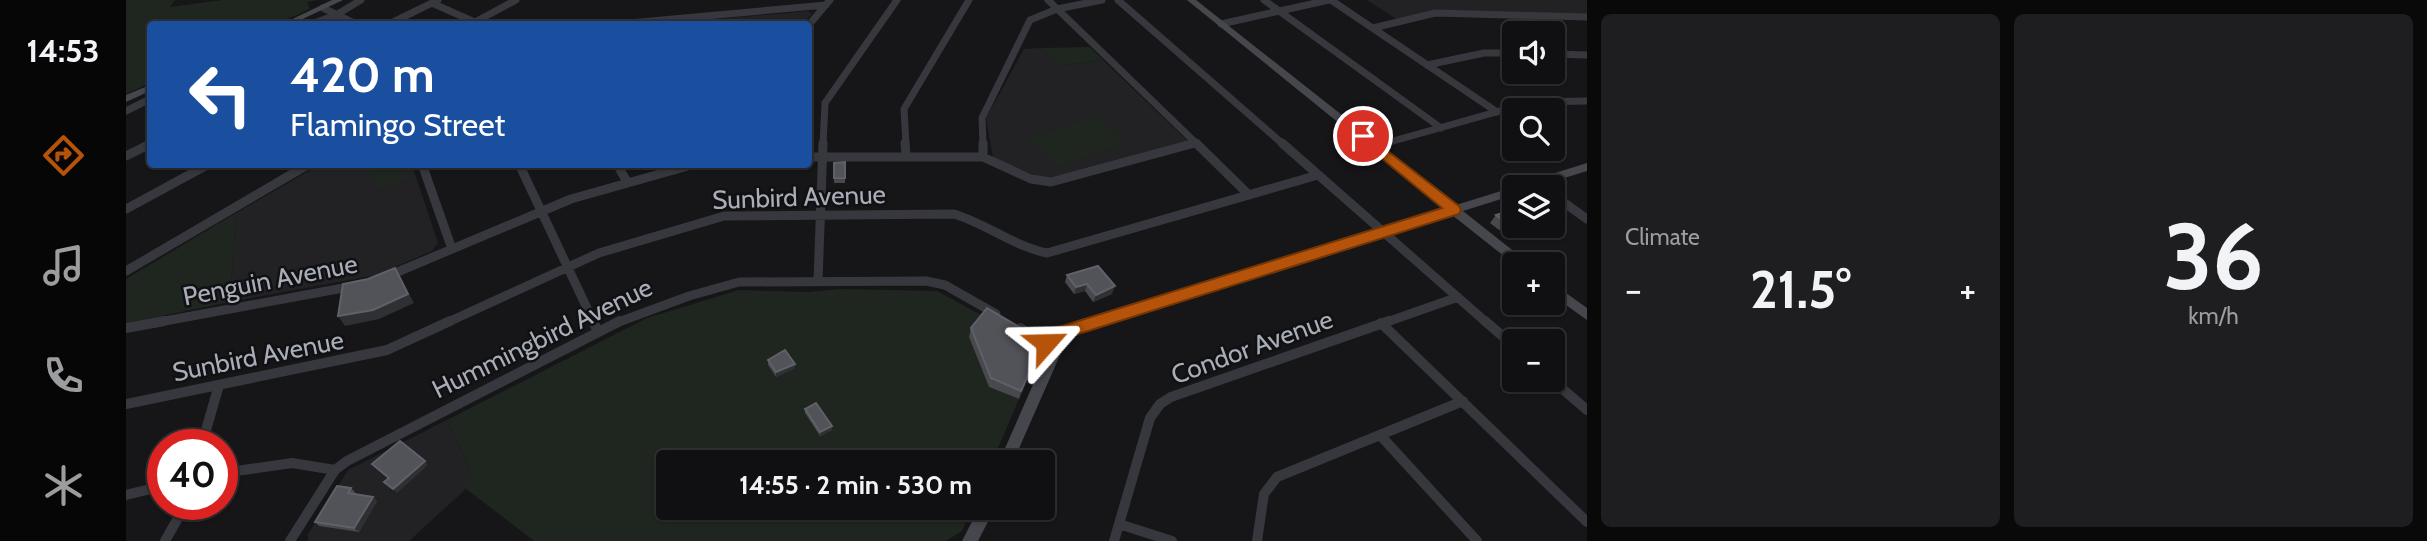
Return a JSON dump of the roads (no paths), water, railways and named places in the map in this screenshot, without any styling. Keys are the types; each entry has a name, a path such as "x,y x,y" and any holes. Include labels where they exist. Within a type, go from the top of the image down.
{"street":[{"path":"293,21 339,0"},
{"path":"319,21 336,15 361,0"},
{"path":"480,21 516,0"},
{"path":"818,281 827,99 897,0"},
{"path":"906,156 904,109 968,0"},
{"path":"1048,0 1249,195"},
{"path":"983,158 982,118 1024,30 1035,16 1102,0"},
{"path":"1118,0 1502,336"},
{"path":"1191,0 1507,252"},
{"path":"1264,0 1441,128"},
{"path":"1221,24 1330,0 1497,112"},
{"path":"394,21 435,2 473,21"},
{"path":"648,21 828,3"},
{"path":"812,21 828,3"},
{"path":"323,8 349,21"},
{"path":"1373,28 1435,13 1587,17"},
{"path":"1427,65 1479,53 1502,53"},
{"path":"1565,54 1587,55"},
{"path":"126,99 147,89"},
{"path":"126,111 147,100"},
{"path":"1376,146 1538,101 1587,101"},
{"path":"812,157 983,158 1031,179 1051,182 1196,144"},
{"path":"126,156 147,146"},
{"path":"1565,175 1587,167"},
{"path":"126,209 202,168"},
{"path":"126,271 302,168"},
{"path":"423,168 452,249"},
{"path":"521,168 598,332"},
{"path":"619,168 627,182"},
{"name":"Penguin Avenue","path":"381,279 540,212 627,182 680,168"},
{"name":"Sunbird Avenue","path":"126,404 387,350 624,243 724,216 954,214 971,218 1028,247 1047,253 1318,174"},
{"path":"1012,323 1028,333 1052,342 1078,329 1502,195"},
{"path":"1565,203 1587,219"},
{"name":"Hummingbird Avenue","path":"335,470 360,453 644,310 734,283 939,283 1001,317"},
{"name":"Penguin Avenue","path":"126,328 361,284"},
{"name":"Condor Avenue","path":"1114,541 1150,418 1160,404 1458,297"},
{"path":"1565,298 1587,316"},
{"path":"1381,323 1587,522"},
{"path":"1011,450 1046,369 1052,342"},
{"path":"206,429 219,386"},
{"path":"1565,391 1587,410"},
{"path":"1257,541 1260,506 1272,481 1286,472 1462,401"},
{"path":"1380,435 1478,541"},
{"path":"238,471 292,463 335,470 290,541"},
{"path":"126,495 147,490"},
{"path":"164,541 176,520"},
{"path":"971,541 981,520"},
{"path":"1119,524 1172,541"}]}
